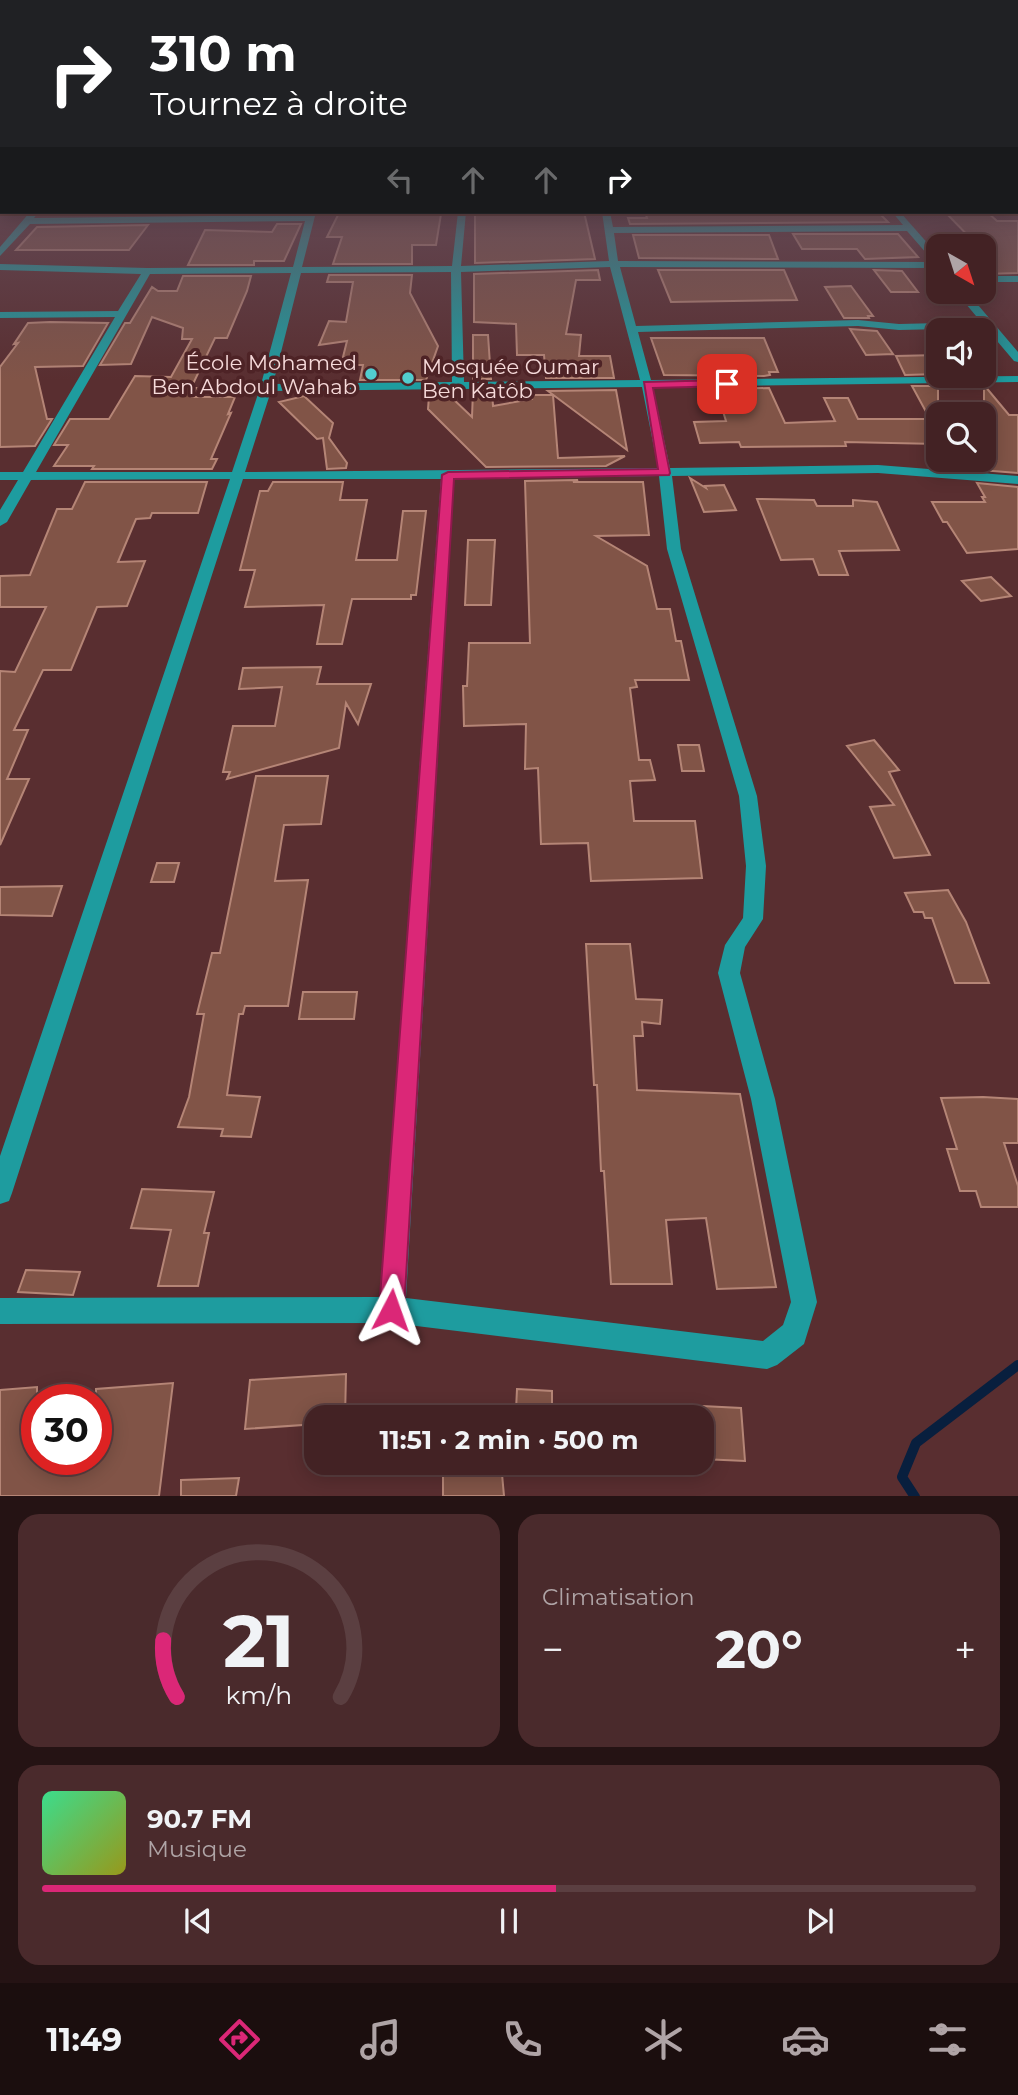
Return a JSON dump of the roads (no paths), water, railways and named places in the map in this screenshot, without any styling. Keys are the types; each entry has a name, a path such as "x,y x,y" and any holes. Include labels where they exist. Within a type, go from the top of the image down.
{"street":[{"path":"0,1192 266,388 305,241"},
{"path":"458,387 456,270 459,241"},
{"path":"0,1311 391,1310 767,1355 794,1334 804,1303 796,1258 763,1100 729,973 735,944 753,919 756,866 748,796 674,550 664,473 647,385 634,329 614,264 612,241"},
{"path":"0,267 298,271 456,270 614,264 926,263"},
{"path":"0,522 147,271"},
{"path":"996,279 1018,279"},
{"path":"970,304 981,318"},
{"path":"0,315 122,314"},
{"path":"634,329 848,323 926,326"},
{"path":"996,336 1018,359"},
{"path":"1003,344 1018,344"},
{"path":"266,388 1018,379"},
{"path":"0,476 448,475 878,469 1018,480"},
{"path":"391,1310 448,475"}],"waterway":[{"path":"914,1496 902,1477 916,1443 1018,1365"}],"place":[{"name":"École Mohamed Ben Abdoul Wahab","path":"371,374"},
{"name":"Mosquée Oumar Ben Katôb","path":"408,378"}]}
